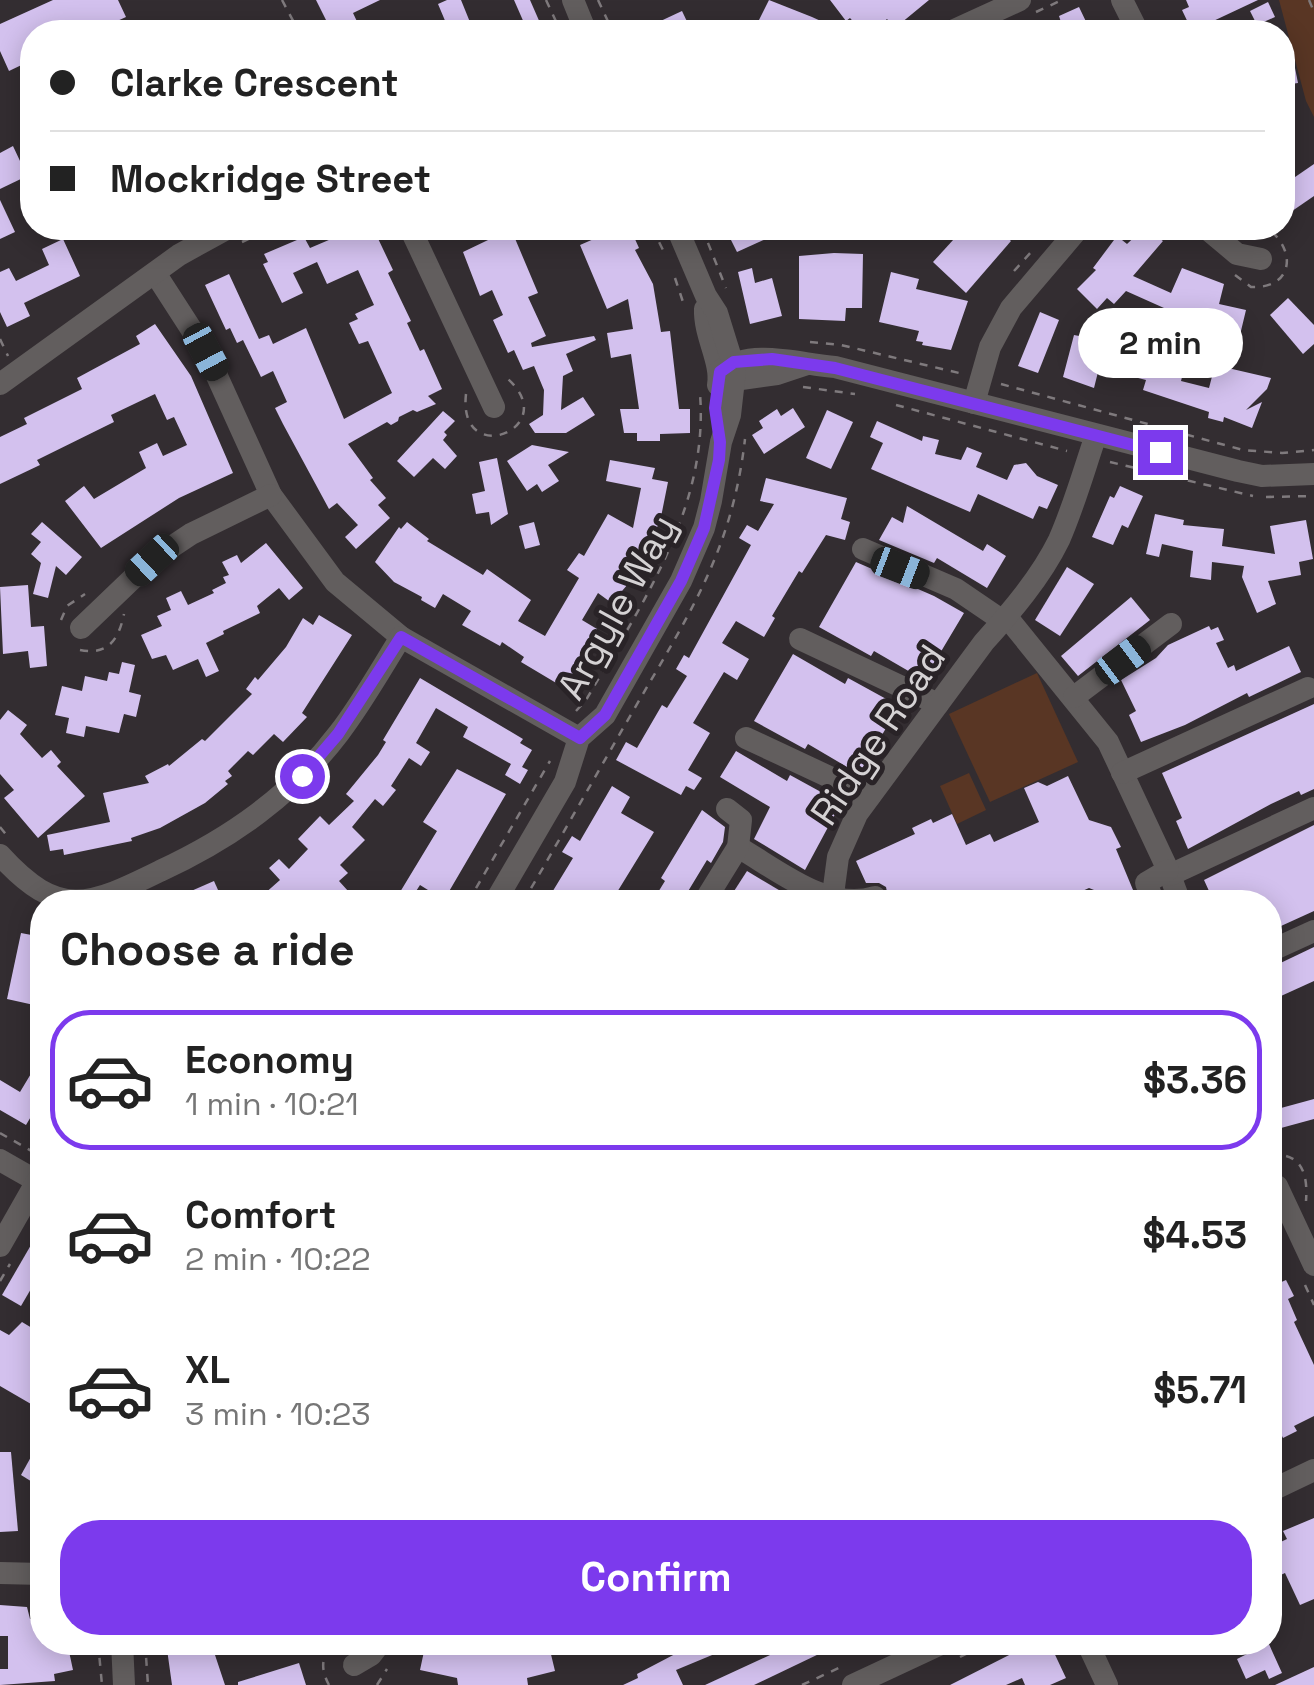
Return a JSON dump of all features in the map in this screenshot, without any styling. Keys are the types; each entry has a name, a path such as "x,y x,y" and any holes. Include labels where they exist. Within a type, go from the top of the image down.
{"street":[{"path":"976,20 1020,0"},
{"path":"3,375 204,240"},
{"path":"416,240 494,407"},
{"name":"Argyle Way","path":"502,890 565,782 574,729 605,715 681,581 704,528 720,442 730,416 717,313 683,240"},
{"path":"974,403 990,347 1011,308 1069,240"},
{"path":"1220,240 1237,254 1260,259"},
{"path":"154,273 206,352 271,495 335,582 401,637 574,729"},
{"path":"722,374 777,374 806,364 860,372 1262,476 1314,474"},
{"name":"Ridge Road","path":"834,890 843,842 870,796 1005,619 1057,542 1096,435"},
{"path":"81,628 152,560 191,534 271,495"},
{"path":"863,549 956,589 1005,619 1108,742 1176,890"},
{"path":"1074,697 1171,624"},
{"path":"141,890 290,789 338,734 401,637"},
{"path":"800,639 938,704"},
{"path":"1122,772 1308,688"},
{"path":"746,738 870,796"},
{"path":"1149,890 1146,883 1314,808"},
{"path":"711,890 738,847 741,820 727,809"},
{"path":"5,847 27,884 41,890"},
{"path":"738,847 813,890"},
{"path":"1282,945 1314,930"},
{"path":"0,1160 30,1177"},
{"path":"1282,1197 1314,1265"},
{"path":"0,1246 30,1199"},
{"path":"1282,1485 1314,1470"},
{"path":"0,1574 30,1574"},
{"path":"123,1655 124,1685"},
{"path":"354,1665 369,1655"},
{"path":"854,1685 917,1655"},
{"path":"1093,1655 1106,1685"}],"path":[{"path":"1308,0 1314,12"},
{"path":"658,240 668,260"},
{"path":"672,271 686,310"},
{"path":"0,339 3,375"},
{"path":"574,729 679,528 699,442 722,374"},
{"path":"995,386 1001,384 1242,450 1314,450"},
{"path":"790,387 856,394"},
{"path":"890,403 1074,451"},
{"path":"475,890 552,756"},
{"path":"0,827 5,847"},
{"path":"0,1132 30,1150"},
{"path":"1282,1155 1303,1168 1308,1208"},
{"path":"99,1655 102,1685"},
{"path":"146,1655 148,1685"},
{"path":"325,1655 322,1665 330,1685"}],"shaded area":[{"path":"1279,0 1314,0 1314,117 1295,60 1295,20 1284,20"},
{"path":"1037,673 1078,762 990,802 949,714"},
{"path":"969,773 986,810 957,824 940,786"}],"building":[{"path":"53,0 118,0 126,17 20,20 20,66 9,71 0,51 0,24"},
{"path":"316,0 380,0 353,13 356,20 326,20"},
{"path":"461,0 469,20 445,20 438,4"},
{"path":"514,0 530,0 539,20 523,20"},
{"path":"769,0 819,20 759,20"},
{"path":"830,0 929,0 905,20 845,20"},
{"path":"1186,0 1258,0 1215,20 1187,20 1182,10 1189,7"},
{"path":"1268,2 1275,17 1254,20 1250,11"},
{"path":"1079,7 1085,20 1060,20 1059,16"},
{"path":"682,11 686,20 663,20"},
{"path":"13,146 20,161 20,179 0,189 0,153"},
{"path":"1314,164 1314,196 1295,209 1295,177"},
{"path":"0,200 15,232 0,239"},
{"path":"63,240 80,276 24,303 30,316 7,327 0,312 0,272 9,268 16,281 49,265 42,249"},
{"path":"297,240 306,240 310,248 329,240 379,240 393,270 388,273 411,321 407,323 442,389 428,396 436,404 413,410 391,425 387,422 348,444 386,498 378,505 390,518 356,549 345,537 358,525 337,503 329,509 275,408 287,402 273,371 261,377 243,340 237,343 230,328 226,330 205,285 229,274 259,339 269,335 273,344 306,328 344,419 392,393 368,341 359,344 349,323 358,319 355,314 374,305 358,270 327,284 317,262 293,273 303,293 282,303 263,264 268,262 264,254"},
{"path":"488,240 516,240 538,293 528,297 546,336 531,343 532,347 594,336 596,340 566,354 573,371 563,376 561,410 583,397 595,415 566,433 535,433 529,424 543,415 544,390 534,366 523,370 514,350 508,353 493,320 503,315 492,290 480,296 463,252"},
{"path":"591,240 635,240 639,248 635,250 653,284 661,332 670,331 679,409 690,409 690,433 660,434 660,441 637,441 637,433 624,433 620,409 639,409 631,354 611,358 607,333 633,329 628,299 607,309 580,245"},
{"path":"731,240 764,240 737,252"},
{"path":"953,240 1011,241 966,293 933,262"},
{"path":"1114,240 1127,244 1131,240 1163,241 1133,276 1171,293 1182,268 1224,284 1219,304 1246,310 1240,335 1160,318 1164,308 1126,291 1114,304 1107,298 1097,309 1077,289 1096,270 1093,268"},
{"path":"863,254 862,308 846,308 845,321 799,319 799,256"},
{"path":"752,268 755,283 772,278 782,316 750,324 738,272"},
{"path":"891,272 919,279 916,289 968,301 951,350 922,345 923,342 916,341 919,331 879,322"},
{"path":"1288,298 1314,325 1314,344 1303,354 1270,315"},
{"path":"1040,312 1059,320 1038,373 1018,366"},
{"path":"155,324 191,376 233,473 179,498 101,548 65,501 84,486 94,499 146,468 139,452 157,443 163,456 187,445 174,417 167,420 155,394 111,415 114,422 37,460 40,465 0,484 0,437 27,424 24,418 82,389 77,378 140,344 136,336"},
{"path":"1074,335 1187,357 1181,381 1209,388 1215,365 1271,378 1267,389 1246,410 1262,402 1252,428 1224,417 1223,422 1208,418 1209,412 1143,390 1146,380 1099,368 1094,388 1063,377"},
{"path":"793,408 805,427 764,454 752,435 763,428 759,421 777,409 781,416"},
{"path":"827,410 853,422 831,469 806,458"},
{"path":"443,411 455,421 444,432 447,435 443,440 457,456 445,469 433,458 414,477 397,461"},
{"path":"877,421 922,441 923,436 939,440 935,454 961,460 967,447 982,453 976,467 1007,480 1014,465 1026,463 1037,476 1058,485 1047,509 1039,506 1033,519 978,494 970,512 871,469 883,443 870,437"},
{"path":"532,445 569,452 548,465 559,481 542,492 537,484 527,491 507,461"},
{"path":"497,458 508,514 491,525 489,512 476,514 472,494 485,491 479,462"},
{"path":"610,460 655,468 652,479 668,482 660,522 622,591 633,599 624,612 598,593 582,620 597,629 596,641 586,657 589,659 583,669 587,672 573,693 521,662 524,657 502,642 500,646 462,625 471,611 443,594 435,608 394,582 375,562 399,527 407,522 427,541 483,575 487,569 531,600 518,621 545,636 579,578 567,570 579,553 584,556 608,514 633,528 641,488 606,481"},
{"path":"766,478 847,498 841,519 850,522 845,540 826,535 802,573 799,571 764,637 736,621 722,643 749,659 737,680 724,672 693,723 710,733 688,770 702,778 694,790 686,786 681,795 616,760 626,742 637,748 662,705 667,708 687,676 676,669 684,655 689,658 751,545 739,538 747,525 758,531 774,504 760,501"},
{"path":"1120,486 1143,496 1128,528 1122,525 1113,545 1092,537 1110,496 1114,498"},
{"path":"907,506 983,551 987,544 1006,556 987,588 937,558 934,563 879,540 892,517 903,523"},
{"path":"1155,514 1184,520 1183,525 1224,529 1222,546 1275,554 1270,526 1306,520 1313,559 1299,562 1301,575 1268,581 1276,604 1257,613 1242,577 1244,566 1212,562 1211,580 1190,577 1193,551 1162,544 1159,557 1146,554"},
{"path":"42,522 82,557 66,575 56,566 48,598 33,594 41,563 31,554 41,542 31,534"},
{"path":"534,522 540,545 525,549 519,526"},
{"path":"266,543 303,588 289,600 279,588 257,606 260,613 206,643 219,671 206,677 198,659 173,670 166,655 152,659 141,635 162,626 157,616 171,610 166,598 181,591 188,605 214,593 212,590 226,583 223,577 229,575 222,562 237,555 241,563"},
{"path":"856,562 964,613 924,680 874,651 871,656 819,627"},
{"path":"1067,567 1094,584 1060,636 1035,620"},
{"path":"28,585 31,627 44,626 47,666 30,668 28,651 3,654 0,587"},
{"path":"1131,597 1150,620 1078,676 1061,656"},
{"path":"319,615 352,635 302,713 307,717 283,742 274,734 253,755 248,751 228,771 232,776 225,781 228,784 205,803 160,828 131,838 132,841 64,855 63,849 50,851 47,835 110,822 103,793 149,783 145,776 169,766 202,739 205,741 252,694 246,689 286,647 303,618 313,625"},
{"path":"1209,626 1211,630 1218,627 1224,640 1216,643 1228,668 1234,665 1236,671 1289,646 1301,672 1141,742 1129,715 1136,711 1121,680 1156,658 1168,645"},
{"path":"793,654 845,684 848,678 899,706 859,774 808,744 805,749 754,721"},
{"path":"122,662 135,665 129,692 141,695 136,717 124,714 119,733 86,726 84,737 66,733 69,718 55,715 62,686 82,691 85,676 107,681 109,672 119,674"},
{"path":"420,678 523,739 520,743 532,750 522,767 528,770 520,784 505,775 511,764 463,737 468,727 436,708 416,743 430,752 421,766 409,758 391,786 396,790 383,806 375,799 352,827 365,840 340,865 348,873 339,881 347,890 269,890 280,880 269,868 279,859 289,869 308,849 298,839 320,816 329,825 354,801 346,794 378,755 386,742 383,740"},
{"path":"1314,704 1314,789 1301,795 1299,791 1271,804 1188,849 1176,821 1182,818 1162,773"},
{"path":"8,710 27,725 20,734 42,758 51,750 61,762 57,766 85,796 38,838 4,798 14,790 0,774 0,720"},
{"path":"736,751 787,781 790,775 841,803 805,870 754,839 770,807 720,777"},
{"path":"457,769 506,794 450,890 428,890 420,885 417,890 401,890 437,831 423,822"},
{"path":"1068,776 1089,820 1111,827 1133,890 887,890 879,883 866,883 856,861 915,834 912,828 931,819 933,823 952,814 966,845 990,834 994,842 1039,822 1024,788 1038,782 1047,786"},
{"path":"612,786 630,797 621,813 654,832 618,890 553,890 573,858 562,852 572,836 580,841"},
{"path":"702,810 725,827 723,842 711,863 707,860 689,890 659,890 665,881 661,878"},
{"path":"1314,825 1314,911 1282,926 1282,890 1209,890 1204,880"},
{"path":"747,871 779,890 735,890"},
{"path":"214,881 218,890 193,890"},
{"path":"21,933 30,935 30,1004 7,999"},
{"path":"1314,947 1314,981 1282,996 1282,962"},
{"path":"30,1075 30,1118 26,1125 0,1110 0,1080 20,1092"},
{"path":"1314,1099 1314,1119 1282,1128 1282,1108"},
{"path":"30,1247 30,1291 21,1306 2,1295"},
{"path":"1286,1280 1294,1296 1288,1299 1297,1320 1294,1322 1314,1365 1314,1416 1294,1426 1297,1431 1283,1438 1282,1436 1282,1282"},
{"path":"22,1322 30,1327 30,1403 0,1386 0,1330 9,1335"},
{"path":"0,1452 11,1452 18,1531 0,1532"},
{"path":"30,1459 30,1481 21,1475"},
{"path":"1314,1518 1314,1599 1300,1605 1285,1573 1282,1574 1282,1541 1287,1539 1283,1531"},
{"path":"0,1605 27,1607 30,1655 70,1655 73,1670 54,1674 55,1681 0,1685 0,1669 8,1669 8,1636 0,1636"},
{"path":"168,1655 215,1655 225,1685 172,1685"},
{"path":"423,1655 551,1655 555,1671 527,1678 528,1685 458,1685 457,1678 420,1670"},
{"path":"673,1655 712,1655 676,1670 683,1685 623,1685 638,1678 637,1674"},
{"path":"770,1655 817,1655 754,1685 705,1685"},
{"path":"1009,1655 1055,1655 1066,1678 1050,1685 1025,1685 1022,1678 1006,1685 950,1685"},
{"path":"1245,1655 1274,1655 1282,1673 1269,1679 1265,1670 1246,1679 1237,1659"},
{"path":"299,1663 306,1685 238,1685 238,1682"},
{"path":"1314,1667 1314,1685 1275,1685"}],"route":[{"path":"302,776 351,717 401,637 580,738 596,724 605,715 681,581 704,528 719,460 715,408 720,372 734,362 781,359 860,372 1160,452"}]}
